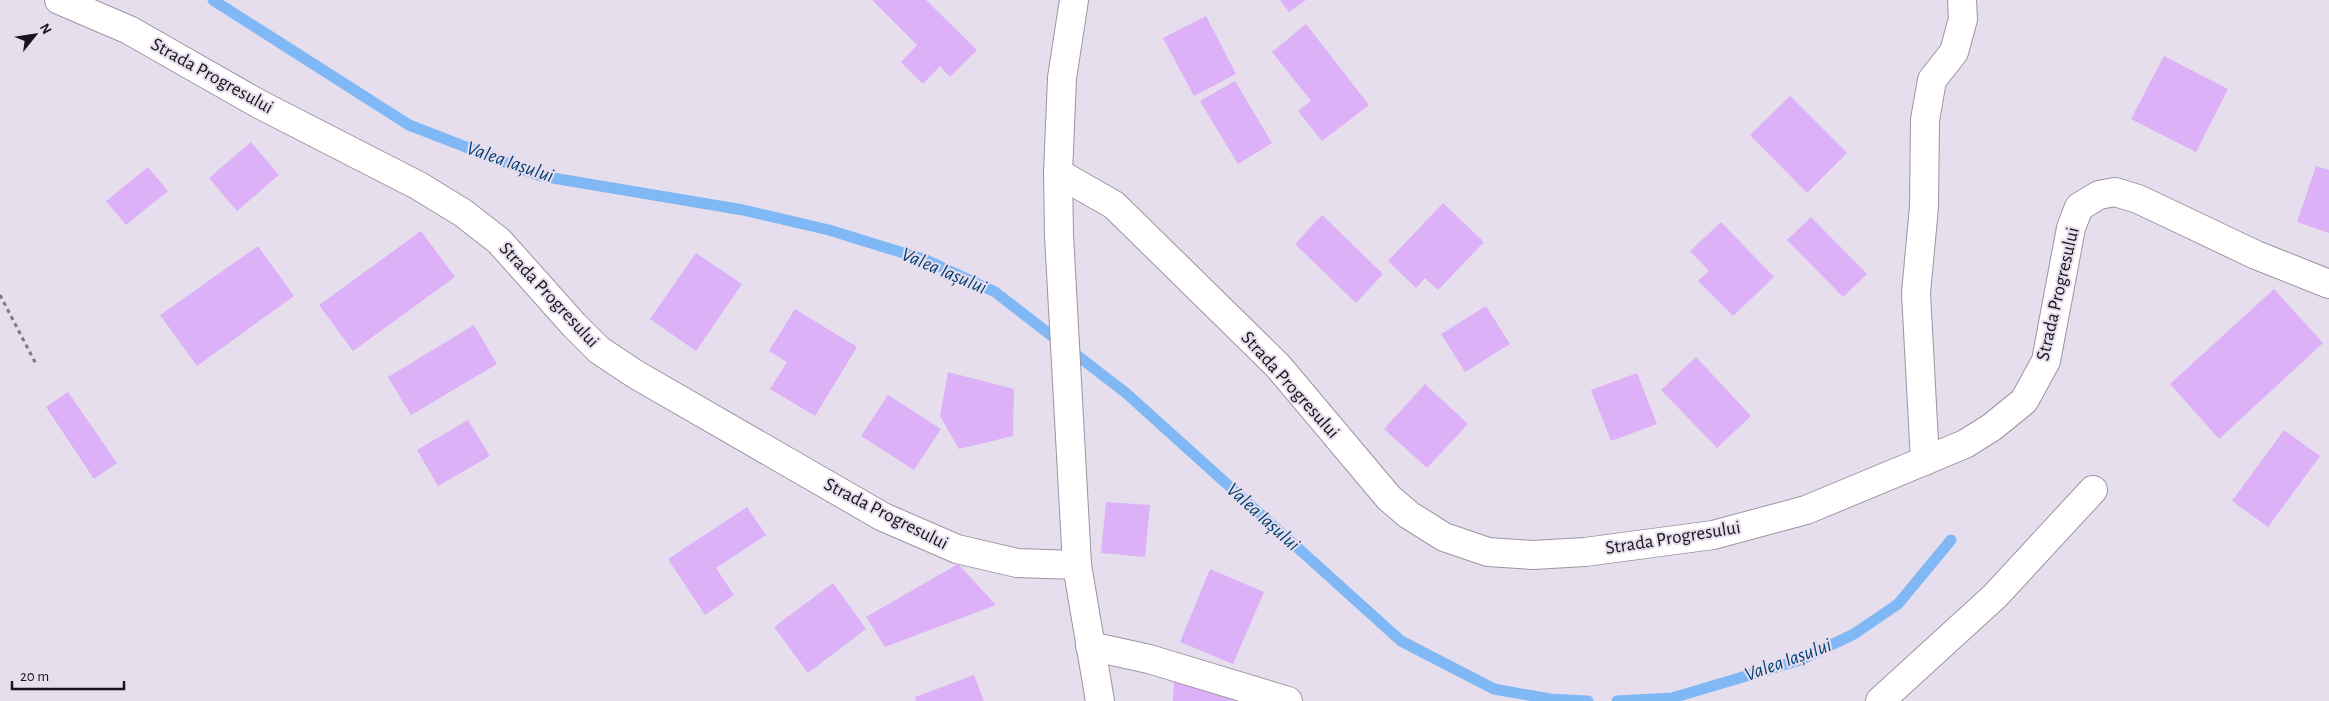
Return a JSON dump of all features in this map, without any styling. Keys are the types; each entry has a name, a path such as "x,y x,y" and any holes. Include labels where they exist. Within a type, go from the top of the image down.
{"street":[{"name":"Strada Progresului","path":"59,0 129,30 259,104 419,186 463,213 500,241 574,325 599,350 643,379 884,517 958,549 1018,563 1077,565"},
{"path":"1074,0 1062,78 1058,173 1059,234 1077,565 1100,701"},
{"path":"1925,461 1916,293 1924,207 1925,120 1932,80 1954,52 1964,19 1962,0"},
{"name":"Strada Progresului","path":"1058,173 1114,205 1278,366 1389,498 1409,515 1444,537 1488,552 1533,555 1585,552 1713,535 1806,510 1965,444 1992,427 2024,401 2046,361 2071,228 2079,207 2099,195 2115,192 2138,199 2256,255 2329,284"},
{"path":"1880,701 1994,596 2093,490"},
{"path":"1090,646 1149,659 1288,701"}],"path":[{"path":"0,295 37,366"}],"building":[{"path":"872,0 926,0 977,50 950,77 940,66 923,84 901,62 917,45"},
{"path":"1280,0 1306,0 1289,12"},
{"path":"1206,16 1236,74 1194,96 1163,38"},
{"path":"1306,24 1369,105 1322,141 1298,111 1311,101 1272,52"},
{"path":"2164,56 2228,89 2196,152 2131,119"},
{"path":"1235,81 1272,143 1238,164 1200,101"},
{"path":"1790,96 1847,153 1807,193 1750,135"},
{"path":"251,142 279,175 237,211 209,178"},
{"path":"2316,166 2329,170 2329,233 2297,222"},
{"path":"148,167 168,191 126,225 106,201"},
{"path":"1443,203 1484,242 1438,290 1425,278 1416,288 1388,261"},
{"path":"1322,215 1383,274 1356,303 1295,244"},
{"path":"1811,217 1867,274 1843,297 1787,240"},
{"path":"1721,222 1774,277 1733,316 1698,281 1709,271 1690,251"},
{"path":"421,231 455,277 353,351 319,305"},
{"path":"258,246 294,296 197,366 160,315"},
{"path":"696,253 742,284 696,351 650,319"},
{"path":"2274,289 2323,343 2219,439 2170,384"},
{"path":"1486,306 1510,344 1465,372 1441,334"},
{"path":"795,309 857,347 815,416 770,389 787,362 769,351"},
{"path":"474,325 497,364 411,415 388,377"},
{"path":"1696,357 1751,416 1717,448 1661,390"},
{"path":"948,372 1014,389 1013,436 959,449 940,416"},
{"path":"1637,373 1657,424 1611,441 1591,390"},
{"path":"1425,384 1468,424 1427,468 1384,429"},
{"path":"68,392 117,463 94,479 46,407"},
{"path":"888,395 941,429 914,470 861,436"},
{"path":"468,420 490,456 438,486 417,450"},
{"path":"2284,430 2320,456 2268,527 2232,501"},
{"path":"1106,502 1150,505 1145,557 1101,553"},
{"path":"747,507 766,535 716,568 734,595 705,615 668,559"},
{"path":"958,564 996,605 885,647 866,617"},
{"path":"1210,569 1264,592 1233,664 1180,642"},
{"path":"833,583 866,629 808,673 774,627"},
{"path":"974,675 984,701 916,701 915,697"},
{"path":"1174,677 1241,701 1173,701"}],"waterway":[{"name":"Valea Iașului","path":"213,0 409,125 541,176 743,210 829,230 926,260 995,292 1126,393 1401,641 1494,689 1550,699 1588,701"},
{"name":"Valea Iașului","path":"1617,701 1672,698 1800,660 1854,634 1898,604 1951,540"}]}
